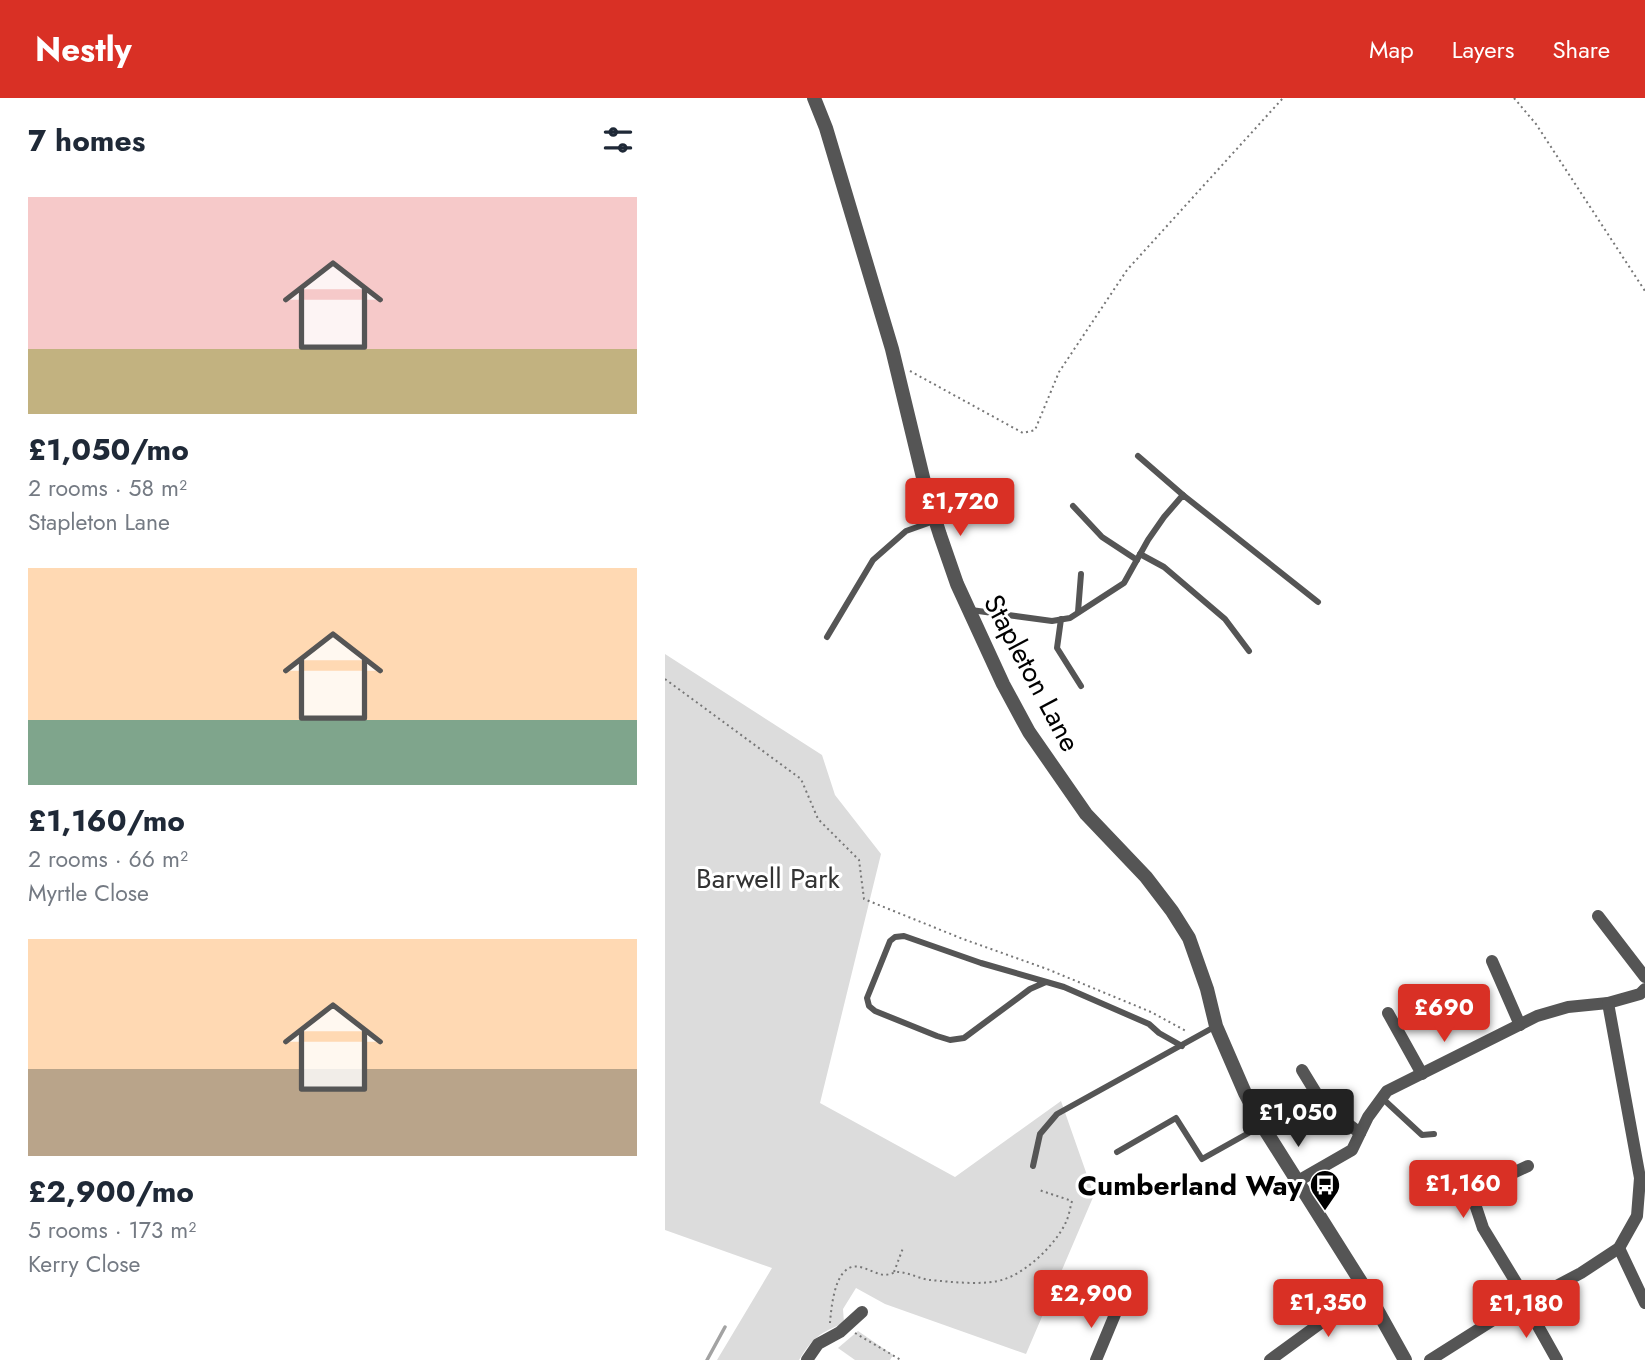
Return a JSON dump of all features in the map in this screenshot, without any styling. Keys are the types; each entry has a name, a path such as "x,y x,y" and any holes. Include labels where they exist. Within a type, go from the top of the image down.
{"street":[{"name":"Stapleton Lane","path":"814,98 837,164 896,363 927,494 957,584 1003,684 1029,732 1086,814 1146,877 1189,938 1207,989 1216,1026 1245,1093 1262,1125 1366,1290 1405,1360"},
{"path":"1598,916 1645,977"},
{"path":"1492,961 1520,1025"},
{"path":"1298,1181 1352,1150 1368,1117 1387,1091 1538,1016 1568,1007 1608,1003 1640,994 1645,989"},
{"path":"1430,1360 1498,1317 1581,1273 1619,1248 1637,1216 1640,1178 1608,1003"},
{"path":"1388,1013 1422,1074"},
{"path":"1301,1070 1324,1106 1360,1133"},
{"path":"1528,1166 1483,1190 1475,1204 1483,1228 1557,1360"},
{"path":"1619,1248 1645,1303"},
{"path":"1270,1360 1366,1290"},
{"path":"807,1360 818,1344 845,1327 862,1312"},
{"path":"1096,1360 1116,1312"}],"lane":[{"path":"1138,456 1318,602"},
{"path":"970,610 1052,621 1070,618 1124,583 1164,517 1183,495"},
{"path":"1073,506 1103,537 1164,567 1225,619 1249,651"},
{"path":"827,637 873,560 906,531 936,521"},
{"path":"1078,612 1081,574"},
{"path":"1061,619 1057,648 1081,686"},
{"path":"1046,982 1023,994 964,1038 950,1040 875,1011 869,1006 867,998 890,942 895,937 904,936 981,963 1064,987 1149,1024 1182,1046"},
{"path":"1033,1166 1040,1134 1058,1114 1216,1026"},
{"path":"1382,1098 1422,1135 1434,1134"},
{"path":"1117,1152 1176,1118 1202,1159 1262,1125"}],"path":[{"path":"896,363 1023,433 1035,430 1059,372 1127,270 1283,98"},
{"path":"1514,98 1536,124 1645,291"},
{"path":"665,679 801,779 818,818 859,860 863,898 1151,1012 1197,1037"},
{"path":"829,1338 831,1308 839,1280 844,1271 852,1267 862,1266 884,1275 899,1272 927,1280 957,1282 1003,1280 1024,1270 1056,1238 1066,1222 1072,1201 1039,1190"},
{"path":"894,1273 903,1248"},
{"path":"845,1327 901,1360"}],"green space":[{"name":"Barwell Park","path":"665,654 822,755 835,795 881,854 820,1103 955,1177 1061,1101 1094,1195 1026,1354 885,1304 856,1288 843,1309 844,1323 818,1337 799,1360 717,1360 772,1268 665,1230"},
{"path":"858,1331 893,1355 890,1360 855,1360 838,1348"}],"waterway":[{"path":"707,1360 725,1327"}],"place":[{"name":"Cumberland Way","path":"1325,1212"}]}
